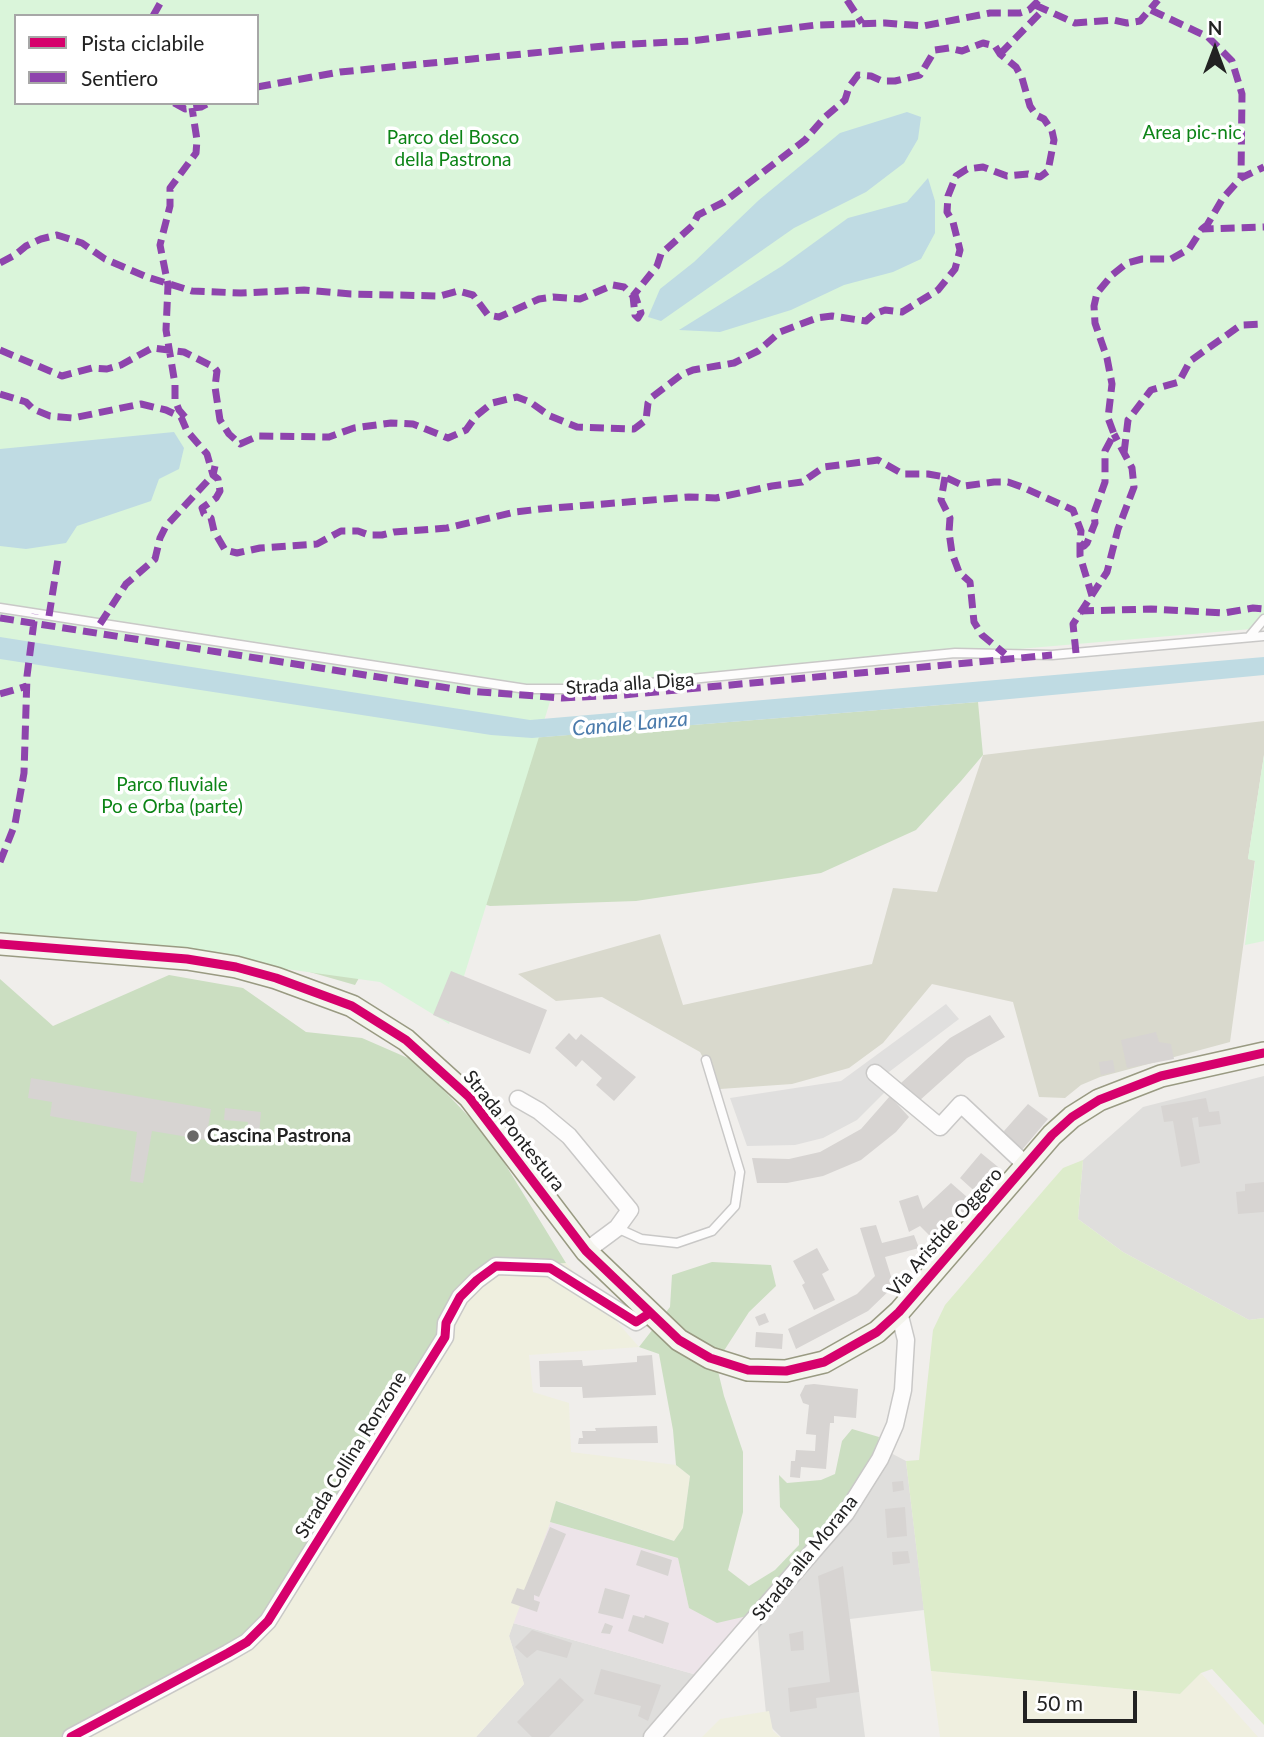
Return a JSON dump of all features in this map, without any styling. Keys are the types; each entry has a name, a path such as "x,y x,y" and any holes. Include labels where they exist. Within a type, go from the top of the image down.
{"main road":[{"name":"Strada Pontestura","path":"0,944 187,959 236,967 276,978 352,1006 407,1040 469,1097 586,1251 650,1313"},
{"name":"Via Aristide Oggero","path":"650,1313 679,1340 710,1358 748,1370 786,1371 824,1362 877,1332 899,1312 1062,1126 1098,1100 1161,1076 1264,1053"}],"street":[{"path":"875,1073 940,1127 961,1104 1026,1165"},
{"path":"518,1099 539,1111 569,1136 630,1210 617,1228 586,1251"},
{"name":"Strada Collina Ronzone","path":"71,1737 247,1642 268,1621 445,1337 446,1323 460,1297 496,1266 550,1268 636,1322 650,1313"},
{"name":"Strada alla Morana","path":"652,1737 846,1513 880,1459 895,1425 903,1390 906,1340 899,1312"}],"lane":[{"name":"Strada alla Diga","path":"0,608 526,689 589,689 955,653 1052,655 1264,636"},
{"path":"1249,638 1264,620"},
{"path":"617,1228 641,1239 677,1243 712,1231 735,1206 740,1172 706,1060"}],"shaded area":[{"path":"1264,721 1264,755 1248,859 1255,860 1230,1042 1100,1077 1081,1085 1065,1098 1039,1097 1013,1002 932,984 883,1043 849,1068 792,1084 720,1089 700,1052 602,997 556,1001 518,974 660,934 683,1005 872,964 893,888 937,892 983,755"},
{"path":"946,1004 959,1019 881,1078 889,1088 857,1120 823,1138 795,1145 747,1146 730,1098 841,1081"},
{"path":"1264,1076 1264,1318 1249,1320 1123,1252 1078,1219 1083,1160 1143,1107"},
{"path":"887,1451 906,1461 924,1610 850,1619 865,1737 781,1737 767,1723 756,1614"},
{"path":"550,1522 678,1558 689,1608 756,1614 704,1677 513,1623"},
{"path":"513,1623 704,1677 652,1737 476,1737 524,1684 509,1636"}],"green space":[{"path":"0,0 1264,0 1264,622 1251,629 554,689 449,1024 380,982 257,965 0,942"},
{"path":"978,702 983,755 961,781 916,830 821,873 636,901 490,906 413,883 355,985 247,954 493,741"},
{"path":"1264,755 1264,941 1245,945 1255,861 1248,859"},
{"path":"169,975 243,988 306,1032 362,1038 417,1062 489,1138 566,1263 486,1267 268,1623 70,1737 0,1737 0,979 53,1026"},
{"path":"1083,1160 1078,1219 1123,1252 1249,1320 1264,1318 1264,1725 1212,1669 1201,1673 1180,1694 931,1671 906,1461 919,1460 933,1330 945,1305 1063,1168"},
{"path":"712,1262 771,1265 776,1286 749,1312 716,1363 743,1452 743,1512 728,1570 749,1586 775,1570 799,1545 799,1529 780,1507 779,1475 787,1483 821,1480 835,1474 842,1441 852,1429 879,1437 875,1461 846,1513 756,1614 717,1623 689,1608 678,1558 550,1522 556,1501 674,1541 683,1528 690,1476 676,1465 673,1430 659,1354 639,1347 670,1307 672,1275"},
{"path":"566,1263 639,1347 529,1355 533,1392 569,1403 571,1452 676,1465 690,1476 683,1528 675,1541 558,1501 509,1636 524,1684 476,1737 70,1737 486,1267"},
{"path":"931,1671 1180,1694 1201,1673 1258,1737 940,1737"},
{"path":"769,1711 773,1731 780,1737 702,1737 720,1719"}],"water":[{"path":"907,112 921,117 918,139 904,163 866,192 794,228 661,321 648,317 660,289 694,262 759,200 840,133"},
{"path":"928,178 935,201 935,233 921,259 893,272 844,285 791,310 720,332 679,330 782,266 848,218 907,202"},
{"path":"174,432 184,448 179,469 159,479 151,501 77,526 66,543 26,549 0,546 0,449"},
{"name":"Canale Lanza","path":"0,637 530,720 1264,657 1264,675 978,702 532,738 491,735 0,659"}],"building":[{"path":"451,971 547,1010 530,1054 433,1015"},
{"path":"990,1015 1005,1037 967,1058 919,1101 901,1083 950,1038"},
{"path":"1156,1032 1159,1042 1171,1044 1174,1059 1127,1068 1121,1040"},
{"path":"569,1033 576,1040 581,1034 636,1077 614,1101 596,1085 602,1078 582,1060 576,1067 555,1048"},
{"path":"1113,1060 1115,1072 1101,1075 1099,1062"},
{"path":"31,1078 211,1109 206,1140 152,1131 143,1183 130,1181 137,1132 50,1116 52,1102 28,1098"},
{"path":"890,1096 909,1117 896,1132 861,1160 823,1176 787,1183 757,1183 752,1158 789,1159 820,1152 861,1129"},
{"path":"1206,1098 1209,1112 1219,1111 1221,1124 1199,1127 1198,1117 1192,1118 1200,1163 1181,1167 1173,1121 1164,1122 1161,1106"},
{"path":"1028,1104 1048,1119 1021,1151 1006,1139 1004,1131"},
{"path":"225,1108 261,1112 259,1134 247,1134 248,1122 224,1120"},
{"path":"981,1153 1003,1171 981,1197 960,1178"},
{"path":"1264,1182 1264,1212 1238,1214 1236,1192 1245,1191 1245,1184"},
{"path":"951,1183 975,1204 939,1245 920,1226 909,1232 899,1201 918,1195 923,1209"},
{"path":"876,1225 882,1243 914,1235 919,1248 885,1257 894,1286 868,1311 796,1349 788,1329 857,1294 875,1276 860,1228"},
{"path":"817,1248 829,1270 822,1274 835,1300 814,1310 802,1285 805,1283 793,1261"},
{"path":"765,1313 769,1322 759,1326 755,1317"},
{"path":"756,1332 783,1334 782,1349 755,1347"},
{"path":"652,1355 656,1395 583,1398 582,1387 540,1387 539,1361 582,1360 583,1366 637,1362 637,1356"},
{"path":"805,1385 858,1389 856,1418 834,1416 834,1423 830,1423 826,1469 801,1467 800,1478 790,1477 791,1461 795,1461 796,1450 815,1451 816,1435 806,1434 809,1405 803,1403 800,1395"},
{"path":"657,1426 658,1443 578,1444 579,1438 583,1438 582,1431 596,1431 595,1428"},
{"path":"903,1481 904,1490 893,1492 892,1482"},
{"path":"905,1507 907,1536 887,1538 885,1509"},
{"path":"550,1527 566,1534 539,1597 534,1595 534,1600 540,1602 537,1612 511,1603 517,1588 524,1590"},
{"path":"641,1550 672,1560 668,1576 636,1565"},
{"path":"908,1551 910,1563 893,1565 892,1552"},
{"path":"843,1566 859,1692 816,1698 817,1708 790,1712 788,1688 830,1682 818,1576"},
{"path":"605,1588 630,1595 623,1619 598,1613"},
{"path":"633,1615 644,1618 645,1615 669,1623 663,1644 628,1631"},
{"path":"605,1623 613,1626 610,1634 601,1633"},
{"path":"532,1630 572,1643 567,1658 537,1650 527,1658 515,1647"},
{"path":"803,1631 804,1650 791,1651 789,1634"},
{"path":"601,1669 661,1685 648,1721 638,1716 641,1706 594,1694"},
{"path":"560,1678 584,1700 549,1737 532,1737 517,1722"}],"marked path":[{"path":"154,14 162,0"},
{"path":"847,0 862,23"},
{"path":"259,87 340,72 614,45 691,41 816,25 885,23 923,26 990,13 1020,13 1029,10 1039,0"},
{"path":"1035,5 1075,23 1113,20 1127,23 1140,21 1158,0"},
{"path":"1000,54 1044,9"},
{"path":"1151,10 1208,37 1232,61 1242,94 1241,178"},
{"path":"0,350 62,376 92,368 107,369 121,365 152,348 184,352 217,371 215,387 220,420 240,444 258,436 329,437 354,428 391,423 413,424 448,438 466,430 476,416 492,403 517,397 530,402 550,416 577,427 634,429 646,420 648,403 652,397 681,375 693,370 734,363 758,351 780,332 817,318 832,316 866,321 885,310 902,312 938,290 955,269 960,250 953,222 947,212 948,196 956,176 967,169 983,167 1007,176 1028,174 1040,177 1048,171 1054,140 1052,131 1030,106 1016,67 1000,54 995,46 983,43 962,51 949,48 935,50 920,75 895,81 858,75 849,87 845,100 825,117 805,140 724,202 698,215 692,226 661,254 657,266 633,296"},
{"path":"178,105 185,109 205,105"},
{"path":"185,417 175,400 166,330 168,285 160,245 170,206 170,188 196,153 197,140 192,108"},
{"path":"1202,229 1223,198 1241,178 1264,167"},
{"path":"0,394 26,402 33,409 50,416 73,418 141,404 181,417 187,431 207,454 213,475 218,479 220,491 216,498 202,508 204,514 211,518 214,531 225,550 237,553 260,548 317,544 341,531 382,535 447,528 515,512 541,509 689,497 716,498 802,482 824,467 878,460 903,474 945,477 964,486 1008,482 1022,487 1073,510 1081,531 1080,543 1084,546 1095,523 1094,513 1105,482 1105,451 1114,434 1108,418 1112,384 1107,358 1095,323 1094,306 1097,293 1112,275 1127,263 1142,259 1171,259 1189,249 1202,229 1264,227"},
{"path":"0,263 26,246 57,235 82,243 105,259 147,277 192,291 241,293 304,290 440,296 458,291 473,295 488,315 499,317 539,299 580,299 613,285 624,287 633,296 635,315 638,318 641,313 635,295"},
{"path":"1124,453 1128,420 1151,390 1179,382 1190,361 1241,325 1264,324"},
{"path":"1076,653 1073,624 1107,572 1118,529 1134,487 1132,468 1114,434"},
{"path":"100,624 126,584 155,559 166,526 213,475 215,466"},
{"path":"945,477 941,500 950,518 952,553 959,572 970,582 974,622 982,635 1005,654"},
{"path":"1080,543 1080,556 1092,596"},
{"path":"49,616 58,559"},
{"path":"1080,611 1151,609 1224,613 1264,609"},
{"path":"0,862 15,824 24,773 27,676 35,614"},
{"path":"0,618 468,691 562,698 623,695 1052,655"},
{"path":"0,694 27,686"}],"cycle path":[{"path":"0,944 187,959 236,967 276,978 352,1006 406,1040 469,1097 586,1251 679,1340 710,1358 748,1370 786,1371 824,1362 877,1332 899,1312 1052,1135 1072,1117 1099,1100 1161,1076 1264,1053"},
{"path":"71,1737 247,1642 268,1621 445,1337 446,1323 460,1297 496,1266 550,1268 636,1322 650,1313"}],"place":[{"name":"Cascina Pastrona","path":"193,1136"}],"park label":[{"name":"Area pic-nic","path":"1192,133"},
{"name":"Parco del Bosco della Pastrona","path":"453,149"},
{"name":"Parco fluviale Po e Orba (parte)","path":"172,796"}]}
